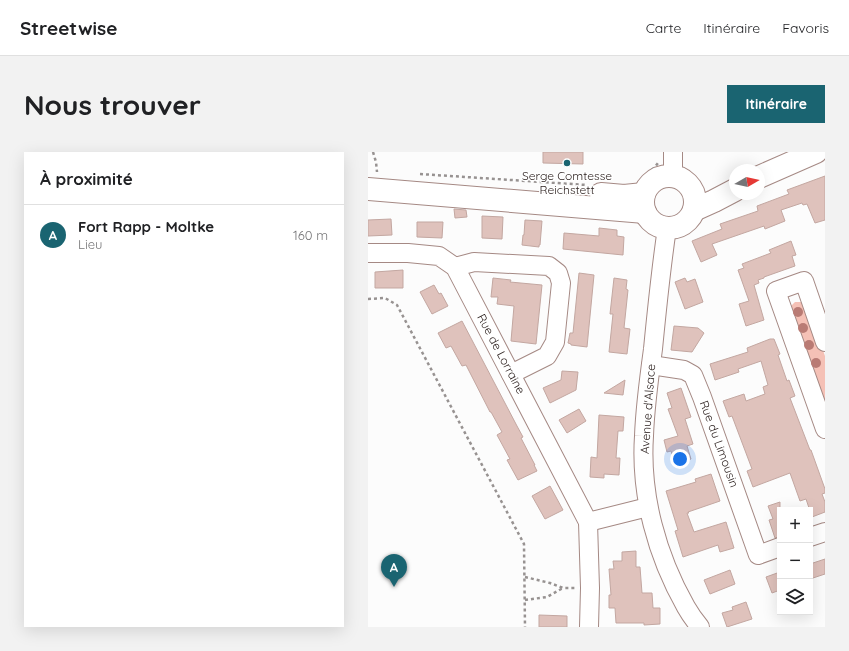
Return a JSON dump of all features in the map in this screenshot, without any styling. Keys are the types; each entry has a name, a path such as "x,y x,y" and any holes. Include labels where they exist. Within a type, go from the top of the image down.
{"main road":[{"path":"765,174 816,152"},
{"path":"674,169 712,185 729,181"},
{"path":"674,169 695,196 694,210 690,218 684,224 676,227 660,227 648,218 643,195 647,187 652,182 658,178 666,176 674,169"},
{"path":"374,178 643,195"},
{"path":"694,210 729,193"}],"street":[{"name":"Avenue d'Alsace","path":"667,228 643,437 644,470 648,507 662,557 686,608 700,627"},
{"name":"Rue de Lorraine","path":"368,253 408,253 439,256 455,267 588,522 590,588 589,627"},
{"path":"455,267 474,262 549,266 558,272 561,283 555,342 547,356 511,374"},
{"path":"825,342 804,281 776,291 825,429"},
{"name":"Rue du Limousin","path":"651,365 684,370 693,375 702,396 758,555 777,549"},
{"path":"588,522 648,507"},
{"path":"813,536 825,532"}],"path":[{"path":"373,152 376,162 374,178"},
{"path":"643,195 655,167 674,169"},
{"path":"416,174 594,186"},
{"path":"368,299 385,298 397,305 524,544 525,627"},
{"path":"525,577 563,588 590,588"},
{"path":"525,600 546,597 563,588"}],"shaded area":[{"path":"795,302 807,304 825,356 825,417 789,311"}],"building":[{"path":"543,152 583,152 583,164 543,163"},
{"path":"825,176 825,220 815,223 807,204 803,205 802,203 781,210 785,221 765,229 764,226 712,244 717,255 701,262 692,241 722,229 720,224 758,211 757,206 789,194 787,190"},
{"path":"454,209 466,210 467,217 455,218"},
{"path":"482,216 503,217 502,239 482,238"},
{"path":"391,219 392,235 368,236 368,220"},
{"path":"525,220 542,221 539,247 522,245"},
{"path":"417,222 443,222 442,238 417,237"},
{"path":"599,228 617,230 617,236 624,237 623,255 563,249 564,233 599,236"},
{"path":"791,241 796,255 792,256 795,266 758,280 759,283 754,285 764,320 746,326 739,304 749,301 738,270 744,268 742,264 771,253 769,250"},
{"path":"403,270 403,288 375,288 375,272"},
{"path":"579,273 594,275 587,347 571,345 568,343 570,333 573,333"},
{"path":"493,278 511,280 510,282 542,285 536,344 511,341 514,306 497,304 498,297 491,297"},
{"path":"614,278 627,280 626,289 628,290 624,328 630,329 627,354 609,352 613,314 610,314"},
{"path":"685,278 687,282 695,279 703,302 685,309 675,282"},
{"path":"434,285 439,294 441,293 448,306 432,314 420,292"},
{"path":"462,321 523,437 521,438 535,465 537,471 518,480 507,460 510,459 497,435 502,432 466,365 462,366 451,346 446,348 438,333"},
{"path":"674,326 698,328 704,333 692,352 671,350"},
{"path":"770,339 774,339 780,354 778,355 787,381 789,380 795,396 790,398 825,489 825,493 822,494 825,502 825,512 813,517 813,507 809,507 806,499 800,501 790,473 753,487 747,471 752,469 732,416 729,417 723,401 744,394 746,401 765,394 763,387 768,385 761,361 738,369 739,372 715,380 710,364 748,352 747,348"},
{"path":"562,371 578,372 576,390 550,403 543,388 561,380"},
{"path":"625,380 623,395 604,393"},
{"path":"681,388 691,417 685,419 693,444 687,446 691,459 675,464 671,451 667,452 664,440 678,436 668,409 672,408 667,393"},
{"path":"579,409 586,421 567,433 559,420"},
{"path":"599,415 624,417 623,431 618,431 616,458 620,458 619,475 604,474 604,478 590,477 591,457 597,458"},
{"path":"711,474 720,501 687,513 694,532 726,522 734,548 720,552 718,545 683,557 675,531 678,530 666,491 696,482 695,479"},
{"path":"550,486 563,510 545,519 532,496"},
{"path":"780,502 780,507 777,507 777,538 775,538 769,520 773,519 768,506"},
{"path":"636,551 636,567 640,567 642,593 652,593 653,608 660,608 660,624 644,625 644,623 616,623 615,608 609,608 609,595 611,595 609,569 614,569 613,561 622,561 622,552"},
{"path":"825,559 825,574 813,578 813,563"},
{"path":"730,570 735,584 710,594 704,580"},
{"path":"777,573 777,591 772,593 766,577"},
{"path":"746,602 752,619 727,627 722,613 733,610 732,607"},
{"path":"539,615 567,616 567,627 539,627"}],"place":[{"name":"Serge Comtesse Reichstett","path":"567,163"},
{"name":"Fort Rapp - Moltke","path":"394,587"}]}
